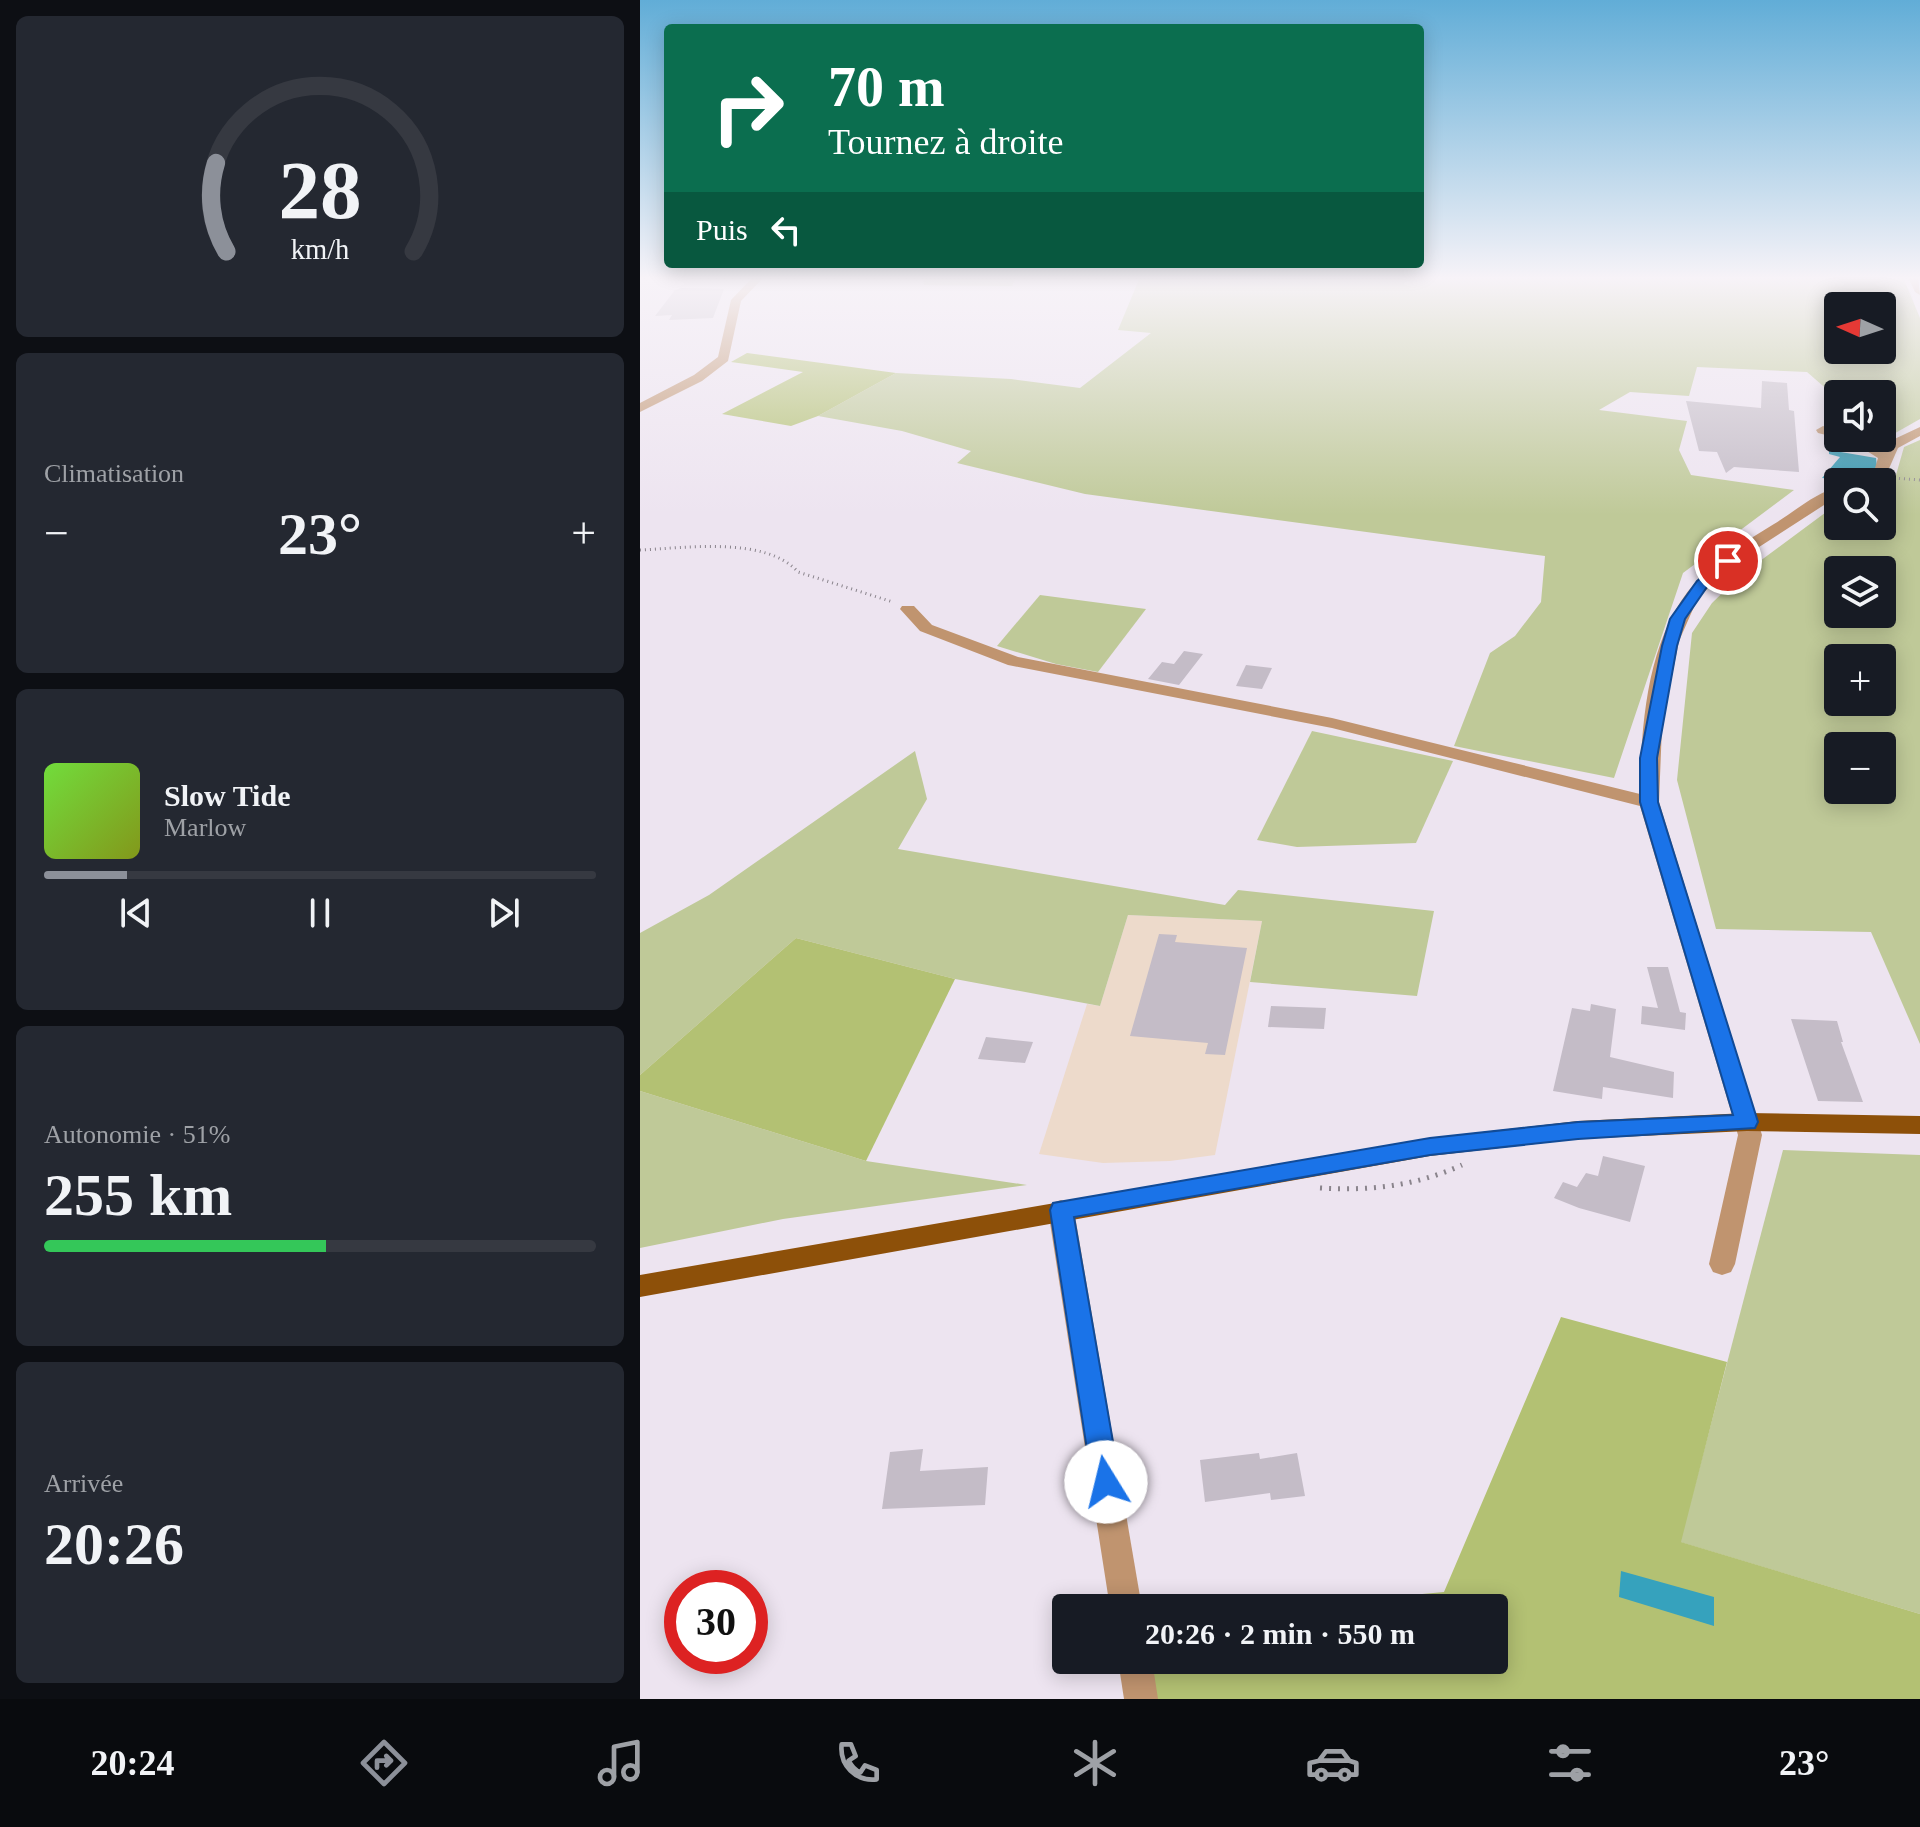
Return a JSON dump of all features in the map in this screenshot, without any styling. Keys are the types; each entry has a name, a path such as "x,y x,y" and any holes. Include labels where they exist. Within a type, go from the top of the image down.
{"main road":[{"path":"640,1286 1430,1147 1578,1130 1747,1122 1920,1125"}],"street":[{"path":"640,408 698,378 724,356"},
{"path":"1879,468 1893,445 1920,431"},
{"path":"1878,452 1885,457"},
{"path":"1722,1264 1750,1135 1649,802 1648,758 1669,646 1678,619 1690,599 1715,570 1824,498"},
{"path":"908,609 926,628 1014,661 1332,723 1649,802"},
{"path":"1061,1210 1124,1594"},
{"path":"1137,1674 1141,1699"}],"path":[{"path":"1896,480 1920,480"},
{"path":"640,550 740,549 773,552 795,565 798,572 908,609"},
{"path":"1307,1187 1362,1191 1425,1182 1470,1161"}],"shaded area":[{"path":"1128,915 1262,921 1215,1155 1170,1161 1103,1163 1039,1154 1087,1004 1100,1006"}],"green space":[{"path":"741,356 771,356 896,373 818,416 791,426 722,414 803,372 731,362"},
{"path":"1121,356 1824,356 1824,364 1896,364 1896,356 1920,356 1920,419 1896,433 1896,380 1824,380 1824,387 1807,372 1697,367 1689,396 1630,392 1599,410 1687,421 1679,450 1691,475 1794,490 1683,573 1614,778 1454,746 1490,653 1515,636 1541,602 1545,556 1085,494 957,463 971,451 902,431 818,416 896,373 1011,379 1080,388"},
{"path":"1920,440 1920,1044 1871,932 1716,929 1677,780 1692,633 1712,603 1741,575 1824,514 1824,540 1896,540 1896,475 1904,447"},
{"path":"1040,595 1146,609 1098,672 1056,664 997,646"},
{"path":"1312,731 1453,761 1416,843 1297,847 1257,840"},
{"path":"915,751 927,799 898,849 1225,905 1238,890 1434,911 1417,996 1250,982 1262,921 1128,915 1100,1006 955,979 796,938 640,1075 640,933 709,895"},
{"path":"796,938 955,979 866,1161 640,1091 640,1075"},
{"path":"640,1091 866,1161 1027,1185 783,1219 640,1248"},
{"path":"1783,1150 1920,1155 1920,1614 1680,1542"},
{"path":"1561,1317 1727,1362 1681,1542 1920,1614 1920,1699 1157,1699 1153,1674 1508,1674 1508,1594 1422,1594 1444,1592"}],"water":[{"path":"1841,452 1876,458 1877,467 1831,468 1840,457 1829,454"},
{"path":"1621,1571 1714,1597 1714,1626 1619,1597"}],"building":[{"path":"1762,381 1787,383 1789,410 1794,411 1799,472 1734,467 1726,473 1717,452 1699,451 1686,401 1761,408"},
{"path":"1184,651 1203,654 1179,685 1148,679 1162,662 1174,664"},
{"path":"1246,665 1272,668 1262,689 1236,686"},
{"path":"1159,934 1177,935 1175,942 1247,948 1225,1055 1205,1054 1208,1043 1130,1036"},
{"path":"1647,967 1668,967 1680,1012 1686,1013 1685,1030 1641,1024 1642,1006 1658,1008"},
{"path":"1591,1004 1616,1009 1610,1057 1674,1072 1673,1098 1603,1087 1602,1099 1553,1091 1572,1008 1590,1011"},
{"path":"1271,1006 1326,1008 1324,1029 1268,1027"},
{"path":"1791,1019 1837,1021 1841,1042 1863,1102 1818,1101"},
{"path":"986,1037 1033,1042 1025,1063 978,1059"},
{"path":"1603,1156 1645,1166 1630,1222 1554,1198 1563,1182 1577,1187 1586,1173 1598,1176"},
{"path":"923,1449 920,1471 988,1467 985,1505 882,1509 890,1452"},
{"path":"1259,1453 1260,1459 1297,1453 1305,1496 1271,1500 1270,1493 1205,1502 1200,1460"}],"route":[{"path":"1106,1482 1061,1210 1430,1147 1578,1130 1747,1122 1649,802 1648,758 1669,646 1678,619 1690,599 1715,570 1728,561"}]}
